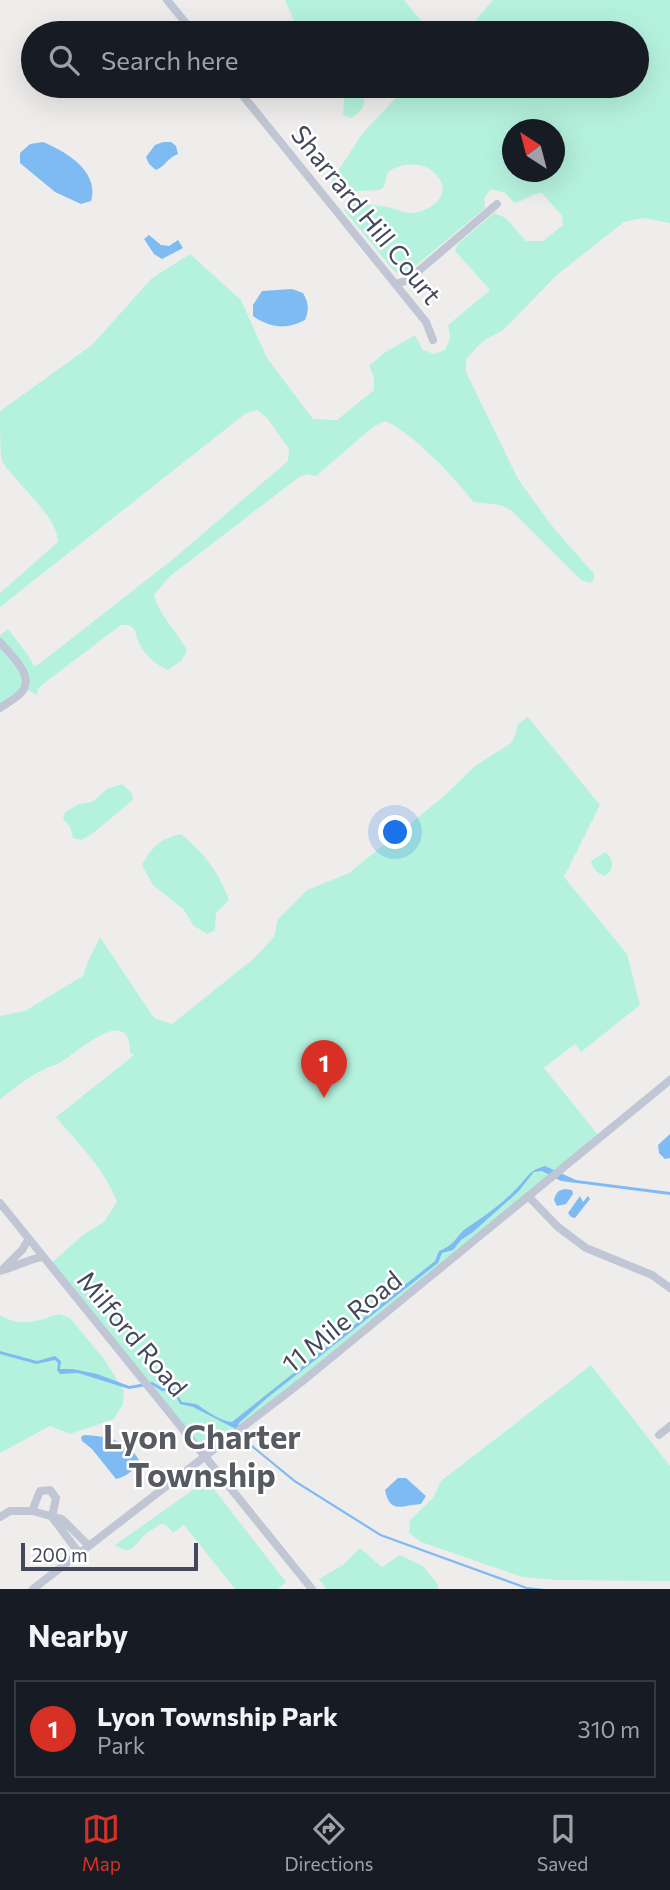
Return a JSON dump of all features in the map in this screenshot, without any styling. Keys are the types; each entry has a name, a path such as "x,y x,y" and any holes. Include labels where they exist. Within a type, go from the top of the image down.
{"street":[{"path":"167,0 184,21"},
{"name":"Sharrard Hill Court","path":"245,98 396,284 426,323 433,340"},
{"path":"396,284 408,280 497,204"},
{"path":"0,642 23,674 25,688 0,708"},
{"name":"11 Mile Road","path":"33,1589 244,1427 431,1278 670,1080"},
{"path":"528,1196 558,1227 586,1248 652,1275 670,1288"},
{"name":"Milford Road","path":"0,1203 312,1589"},
{"path":"1,1270 22,1250 28,1240"},
{"path":"1,1270 42,1257"},
{"path":"659,1435 670,1426"},
{"path":"32,1511 40,1491 50,1490 56,1498 52,1517 79,1553"},
{"path":"0,1517 10,1511 32,1511 62,1519 88,1545"}],"green space":[{"path":"285,0 404,0 421,21 294,21"},
{"path":"493,0 670,0 670,223 643,218 624,222 558,274 503,330 483,341 466,359 466,372 518,479 552,526 594,574 594,580 590,583 581,580 511,510 500,505 473,502 432,457 406,434 385,421 373,427 316,476 307,474 299,477 169,577 154,595 159,608 187,650 182,660 168,670 162,667 142,649 135,630 129,625 121,625 43,684 37,695 25,688 0,708 0,635 8,629 34,666 39,664 172,560 288,461 289,449 267,418 257,410 245,414 0,607 0,593 58,542 56,531 44,510 2,461 0,411 92,345 152,278 190,254 241,300 267,358 313,419 337,420 374,390 374,378 369,366 384,353 415,335 423,350 434,354 445,350 450,338 448,325 490,290 455,251 458,244 494,213 506,218 526,241 543,241 563,225 562,216 542,193 514,203 505,193 491,189 484,198 485,208 407,273 401,275 394,271 344,210 350,203 388,207 409,213 422,211 435,204 442,193 436,174 423,166 408,165 388,172 384,187 380,190 340,192 330,183 362,134 396,98 649,98 649,21 475,21"},
{"path":"344,98 365,98 362,109 352,118 343,115"},
{"path":"528,717 600,805 564,877 627,954 640,1005 581,1052 575,1044 544,1068 599,1136 207,1456 48,1266 84,1234 104,1222 117,1202 98,1167 56,1117 134,1055 130,1053 128,1038 122,1031 102,1035 61,1062 30,1077 0,1099 0,1016 25,1011 83,976 100,937 154,1018 172,1024 252,960 274,937 278,919 307,890 349,873 443,797 475,766 511,743 517,725"},
{"path":"122,784 132,793 133,800 92,834 81,840 73,838 70,827 63,819 65,812 79,804 92,802 107,789"},
{"path":"181,834 210,864 229,900 216,913 215,930 207,934 193,925 184,910 153,885 142,865 157,845"},
{"path":"605,852 612,864 605,876 596,870 591,861"},
{"path":"59,1314 70,1318 104,1359 124,1391 123,1404 114,1419 70,1434 50,1426 0,1453 0,1315 23,1322"},
{"path":"591,1365 670,1466 670,1581 522,1577 421,1542 409,1533 410,1520 433,1498 441,1481"},
{"path":"207,1480 286,1582 278,1589 235,1589 184,1525 173,1533 166,1525 160,1524 129,1550 115,1545"},
{"path":"360,1548 382,1567 400,1555 423,1566 438,1585 438,1589 326,1589 319,1579 343,1565"}],"water":[{"path":"43,142 70,157 86,172 92,190 91,201 81,204 55,192 20,163 20,153 30,144"},
{"path":"171,142 176,146 178,154 156,170 146,157 155,145"},
{"path":"149,235 161,245 169,246 178,240 183,248 162,259 154,254 144,239"},
{"path":"292,289 303,293 306,300 308,310 305,320 279,326 253,316 253,305 262,291"},
{"path":"670,1134 670,1158 665,1159 659,1153 658,1145"},
{"path":"545,1166 576,1180 670,1192 670,1195 561,1181 542,1171 534,1172 518,1192 461,1240 453,1250 442,1253 438,1263 238,1424 251,1444 295,1480 381,1534 527,1587 545,1589 526,1589 380,1536 294,1482 249,1445 234,1428 193,1407 180,1404 174,1392 162,1391 152,1385 129,1389 78,1373 60,1374 55,1360 36,1364 0,1354 0,1351 37,1361 55,1356 61,1361 60,1369 97,1374 129,1386 152,1382 163,1388 177,1389 181,1393 178,1396 182,1402 196,1404 219,1418 232,1422 435,1261 439,1251 449,1246 464,1230 499,1205 531,1172"},
{"path":"565,1189 572,1190 573,1194 566,1204 557,1206 554,1200 556,1195"},
{"path":"580,1196 583,1202 588,1196 590,1199 575,1218 571,1217 568,1213"},
{"path":"84,1435 108,1438 123,1444 134,1453 138,1463 130,1472 116,1479 92,1449 82,1441 81,1437"},
{"path":"398,1478 406,1478 426,1496 421,1504 398,1507 390,1503 385,1490"}],"place":[{"name":"Lyon Township Park","path":"324,1098"}],"district":[{"name":"Lyon Charter Township","path":"202,1456"}]}
